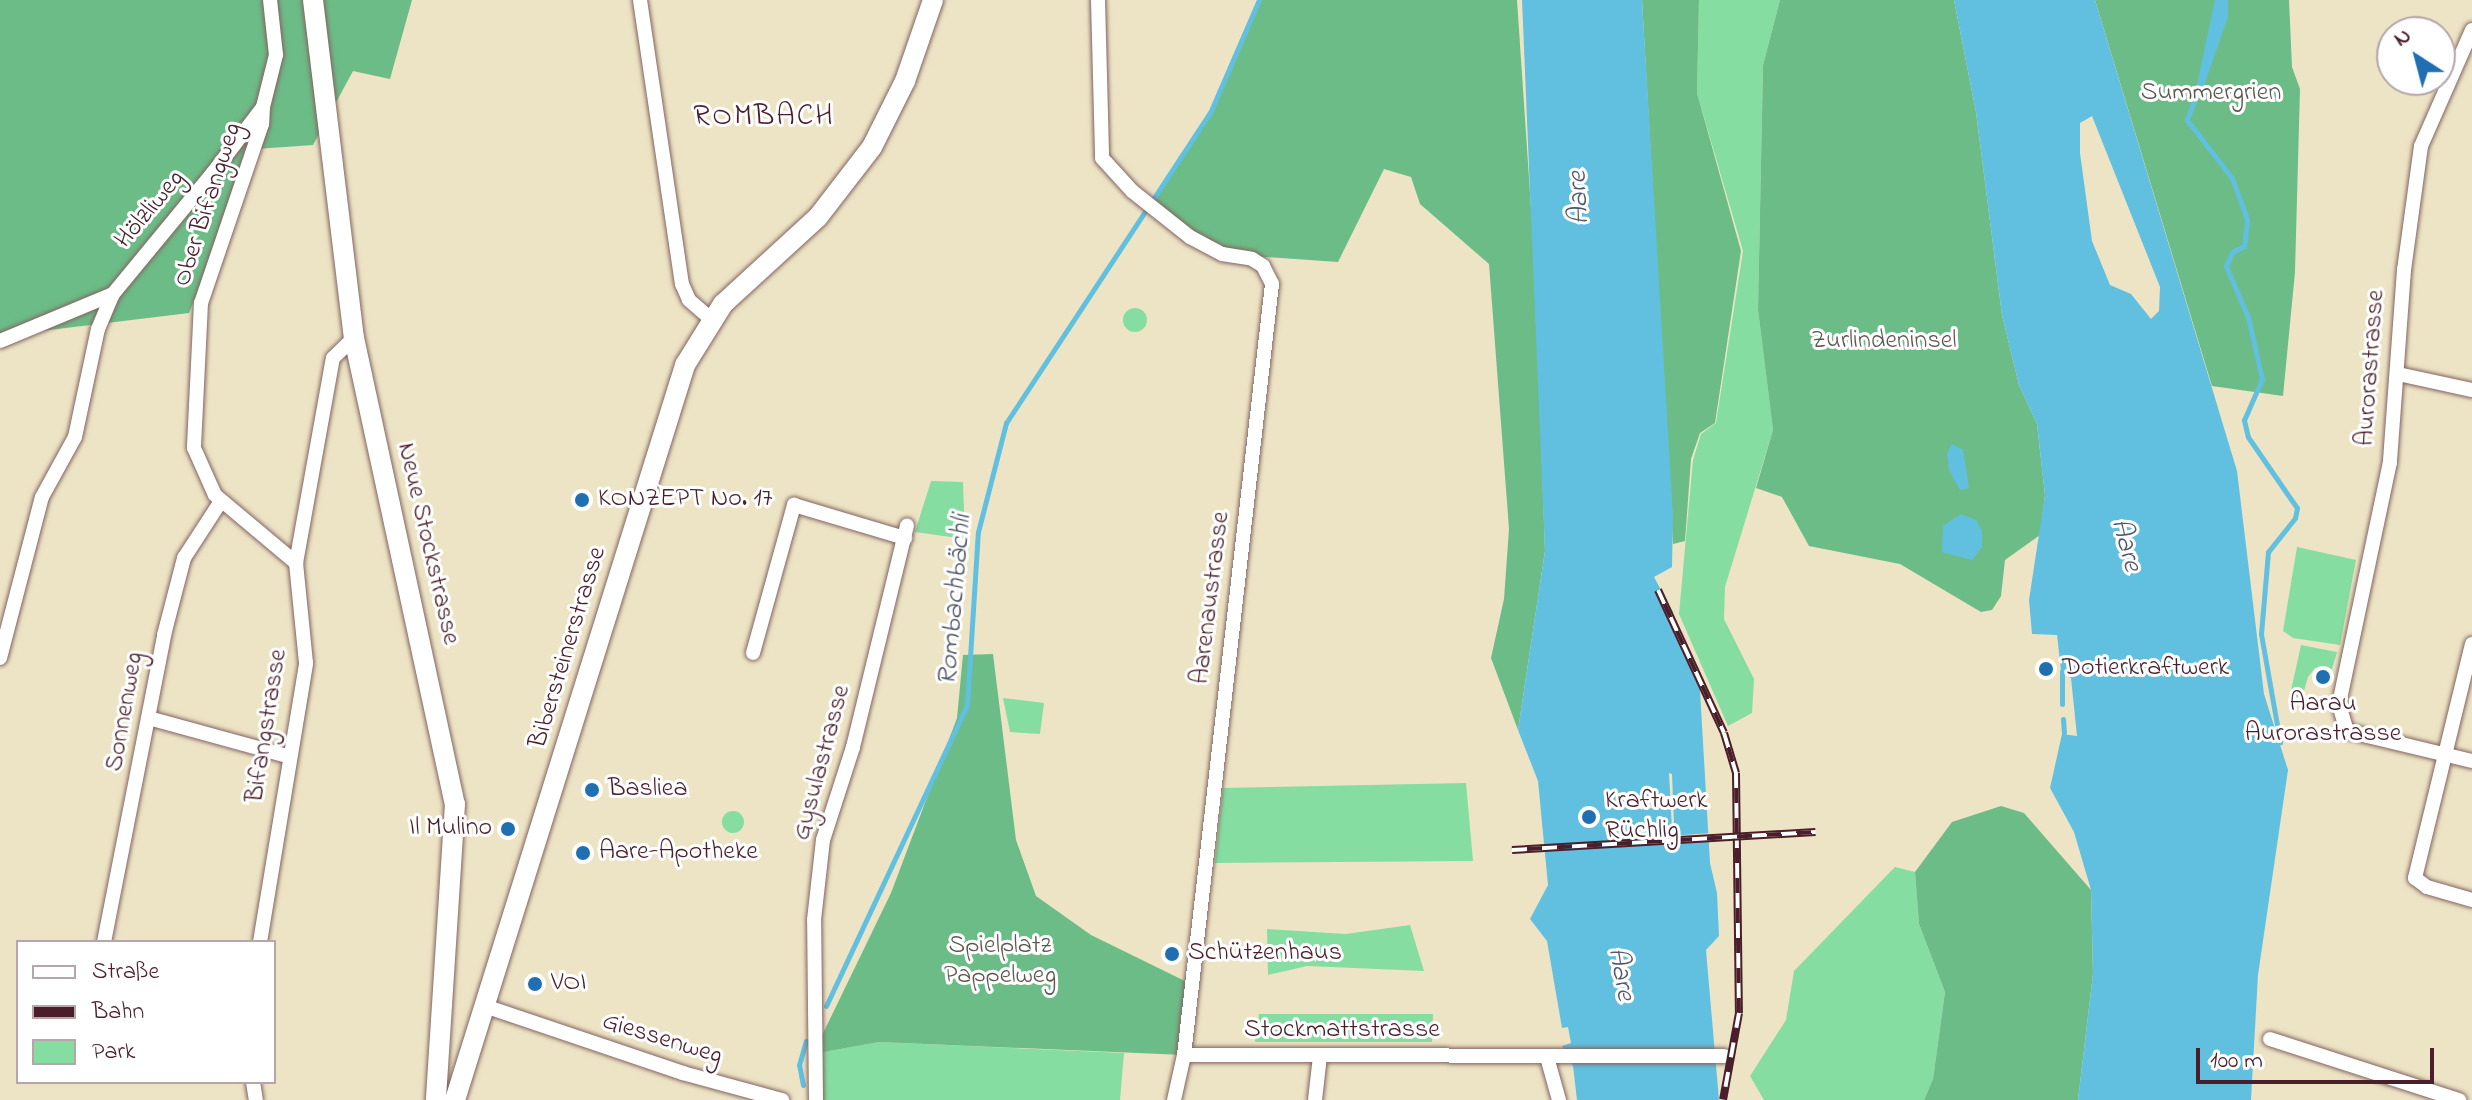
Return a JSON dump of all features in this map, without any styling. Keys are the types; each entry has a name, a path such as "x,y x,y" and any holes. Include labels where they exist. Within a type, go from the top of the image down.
{"main road":[{"name":"Neue Stockstrasse","path":"313,0 354,338 455,804 436,1100"},
{"name":"Bibersteinerstrasse","path":"455,1100 685,365 711,319 736,290 842,191 891,110 933,0"}],"street":[{"name":"Hölzliweg","path":"0,341 113,294 263,107 276,55 270,0"},
{"path":"640,0 682,284 689,300 711,319"},
{"name":"Aarenaustrasse","path":"1098,0 1102,158 1158,213 1208,249 1263,266 1272,284 1184,1055"},
{"name":"Aurorastrasse","path":"2445,754 2347,731 2340,716 2390,462 2404,270 2421,146 2472,30"},
{"name":"Ober Bifangweg","path":"263,107 262,124 201,303 194,448 200,471 221,501 296,563"},
{"path":"0,658 42,497 75,437 98,329 113,294"},
{"name":"Bifangstrasse","path":"260,940 287,756 306,663 296,563 333,358 354,338"},
{"path":"2398,374 2472,390"},
{"name":"Sonnenweg","path":"104,940 184,558 221,501"},
{"name":"Gysulastrasse","path":"753,653 794,505 906,532 853,747 823,840 814,920 816,1100"},
{"path":"2472,644 2415,878 2427,887 2472,900"},
{"path":"149,718 287,756"},
{"path":"2445,754 2472,761"},
{"name":"Giessenweg","path":"485,1006 683,1073 782,1100"},
{"path":"2270,1039 2459,1100"},
{"path":"1174,1100 1184,1055"},
{"name":"Stockmattstrasse","path":"1184,1055 1724,1056"},
{"path":"1315,1100 1320,1056"},
{"path":"1555,1057 1559,1100"}],"green space":[{"path":"0,0 412,0 390,79 353,71 313,145 256,149 189,313 0,336"},
{"path":"1259,0 1517,0 1535,267 1545,551 1518,730 1491,658 1504,599 1509,529 1489,264 1420,204 1411,177 1384,169 1338,262 1222,254 1160,214 1154,199 1210,113"},
{"path":"1642,0 1699,0 1697,93 1741,251 1715,423 1700,433 1691,459 1685,541 1673,544"},
{"path":"1699,0 1780,0 1763,65 1758,310 1773,430 1725,587 1724,619 1754,679 1752,713 1728,726 1679,614 1693,460 1701,434 1716,423 1743,251 1697,93"},
{"name":"Zurlindeninsel","path":"1780,0 1954,0 1976,112 2002,315 2019,385 2037,424 2045,495 2040,535 2005,560 2001,596 1992,610 1981,612 1900,564 1809,546 1782,497 1756,488 1773,430 1758,310 1763,65"},
{"name":"Summergrien","path":"2095,0 2289,0 2292,67 2300,89 2295,272 2283,396 2212,386"},
{"path":"1135,308 1146,315 1147,320 1140,331 1135,332 1124,325 1123,320 1130,309"},
{"path":"931,481 963,482 965,539 915,532"},
{"path":"2297,547 2356,560 2340,645 2293,638 2283,631"},
{"path":"2301,645 2337,652 2332,669 2315,668 2308,677 2302,698 2290,695"},
{"name":"Spielplatz Pappelweg","path":"993,654 1016,840 1036,896 1091,935 1191,984 1184,1055 879,1042 813,1054 891,893 957,718 963,655"},
{"path":"1003,698 1044,703 1040,734 1010,732"},
{"path":"1466,783 1473,861 1215,863 1223,788"},
{"path":"2001,806 2024,813 2091,890 2093,974 2078,1100 1924,1100 1933,1079 1945,992 1919,924 1915,872 1952,822"},
{"path":"733,811 741,814 744,822 741,830 733,833 725,830 722,822 725,814"},
{"path":"1895,867 1915,872 1919,924 1945,992 1933,1079 1924,1100 1764,1100 1750,1076 1786,1020 1794,971"},
{"path":"1410,925 1424,971 1307,966 1268,975 1267,929 1346,934"},
{"path":"1259,1014 1433,1014 1432,1042 1255,1042"},
{"path":"879,1042 1124,1053 1120,1100 816,1100 813,1054"}],"water":[{"name":"Aare","path":"1522,0 1642,0 1673,516 1672,567 1654,577 1673,612 1667,616 1700,690 1710,863 1717,893 1719,936 1706,950 1719,1100 1577,1100 1573,1066 1562,1046 1571,1043 1568,1027 1562,1028 1547,941 1530,919 1548,885 1538,781 1518,730 1545,551","holes":["1669,773 1672,774 1675,850"]},
{"name":"Aare","path":"1954,0 2095,0 2237,471 2264,694 2288,770 2258,975 2251,1100 2078,1100 2093,974 2091,890 2074,832 2050,788 2062,734 2077,736 2071,678 2061,670 2057,635 2032,634 2029,600 2045,495 2037,424 2019,385 2002,315 1976,112","holes":["2092,116 2160,287 2159,311 2151,319 2131,294 2110,285 2092,241 2080,153 2080,123"]},
{"path":"2215,0 2228,0 2228,17 2203,88 2196,89"},
{"path":"1952,444 1963,450 1969,488 1960,490 1949,470 1947,454"},
{"path":"1961,514 1976,520 1982,531 1982,547 1972,560 1942,552 1943,526"}],"pier":[{"path":"1709,793 1710,805 1638,809 1637,798"},
{"path":"1712,833 1712,840 1640,845 1640,838"}],"waterway":[{"name":"Rombachbächli","path":"826,1006 967,705 978,532 1006,423 1210,113 1259,0"},
{"path":"2200,84 2187,120 2232,178 2247,219 2244,246 2232,252 2226,266 2248,317 2262,379 2244,420 2248,437 2297,508 2295,518 2268,552 2261,634 2280,742"},
{"path":"2062,671 2062,704"},
{"path":"2063,719 2064,733"},
{"name":"Rombachbächli","path":"803,1085 799,1065 806,1041"}],"railway":[{"path":"1658,590 1724,733 1736,773 1739,1013 1723,1100"},
{"path":"1512,850 1815,832"}],"place":[{"name":"KONZEPT No. 17","path":"582,500"},
{"name":"Dotierkraftwerk","path":"2046,669"},
{"name":"Aarau Aurorastrasse","path":"2323,677"},
{"name":"Basliea","path":"592,790"},
{"name":"Kraftwerk Rüchlig","path":"1589,817"},
{"name":"Il Mulino","path":"508,829"},
{"name":"Aare-Apotheke","path":"583,853"},
{"name":"Schützenhaus","path":"1172,954"},
{"name":"VOI","path":"535,984"}],"district":[{"name":"ROMBACH","path":"764,117"}]}
